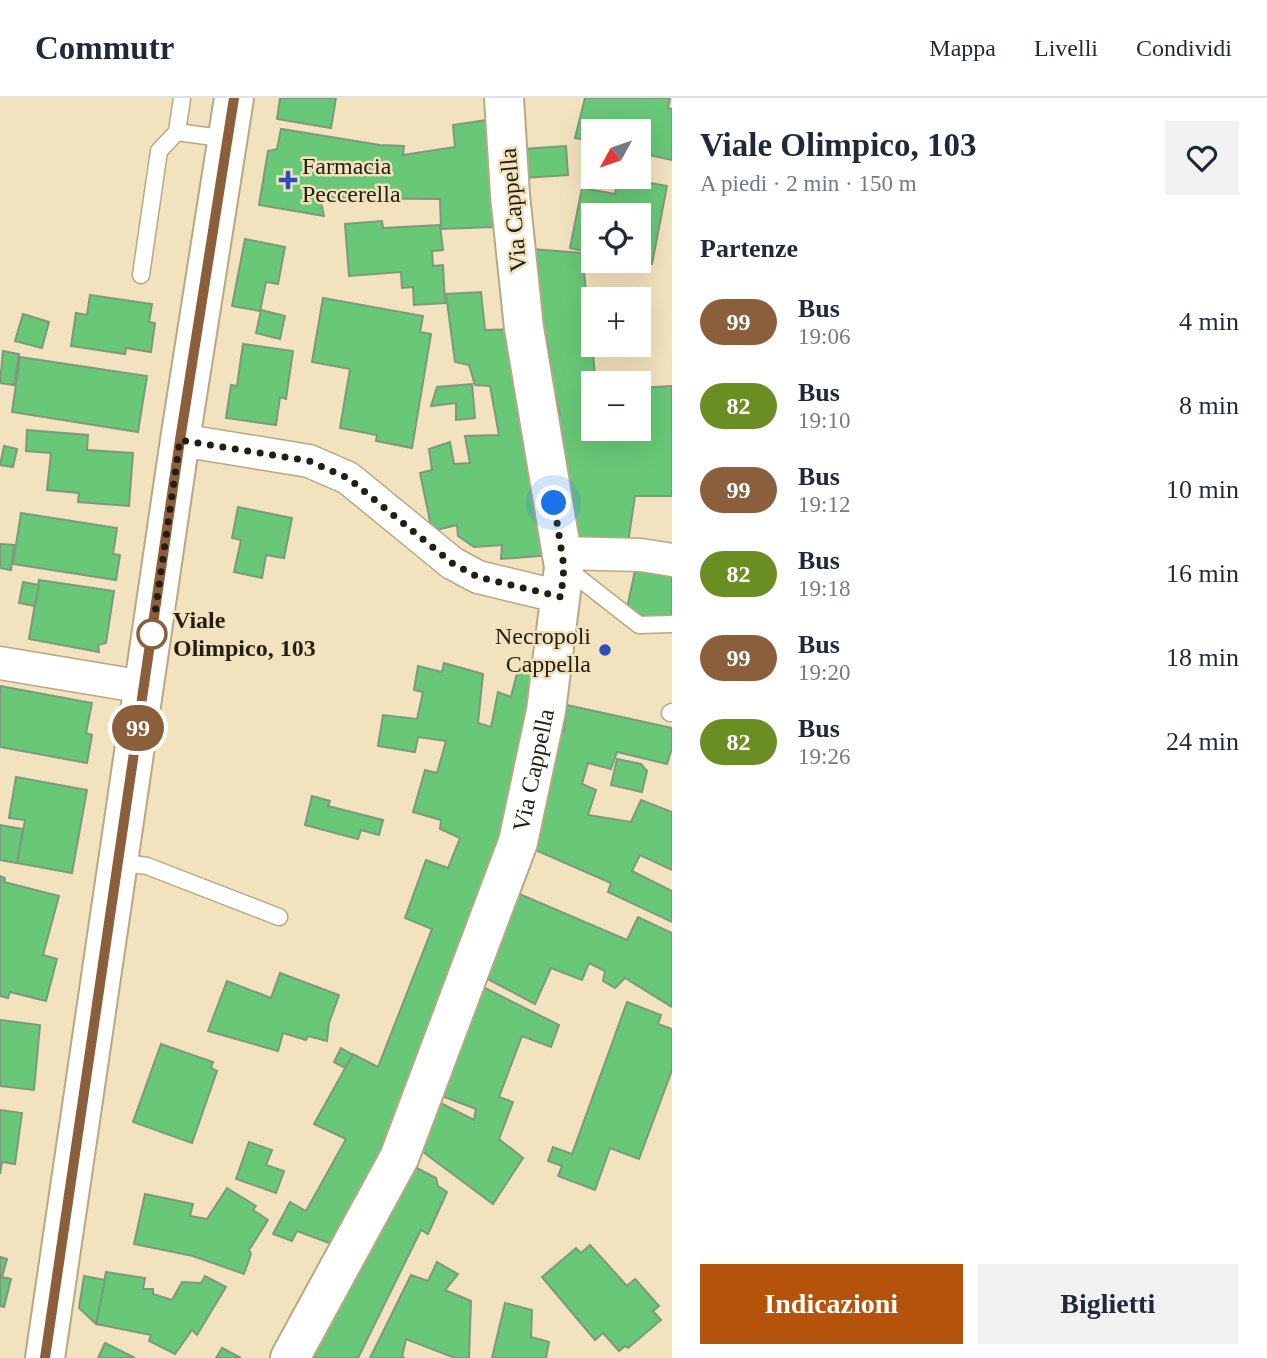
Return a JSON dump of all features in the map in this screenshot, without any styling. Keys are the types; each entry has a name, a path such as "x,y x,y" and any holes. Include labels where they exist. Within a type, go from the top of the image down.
{"street":[{"path":"45,1358 180,440 234,98"},
{"name":"Via Cappella","path":"290,1358 399,1158 517,842 546,711 562,572 524,328 510,195 504,98"},
{"path":"180,440 309,461 348,478 452,563 478,577 562,572 641,555 672,560"},
{"path":"0,663 144,687"}],"lane":[{"path":"141,275 159,151 177,131 181,98"},
{"path":"177,131 228,139"},
{"path":"562,572 639,625 672,624"},
{"path":"118,862 146,866 279,917"}],"building":[{"path":"280,98 336,98 331,128 277,119"},
{"path":"585,98 670,98 668,108 672,109 672,160 651,156 651,119 581,119 581,139 575,138"},
{"path":"493,119 494,227 441,229 440,199 320,198 324,216 259,205 268,151 277,149 281,129 380,145 404,146 403,155 455,147 453,125"},
{"path":"566,146 568,175 524,178 522,149"},
{"path":"651,183 667,186 652,264 651,203 581,203 581,250 570,248 582,189 615,194 616,189 651,189"},
{"path":"382,221 383,228 440,225 443,250 432,251 433,266 443,265 445,303 414,305 413,287 402,288 401,272 349,276 345,224"},
{"path":"245,239 285,247 278,284 266,282 260,311 232,306"},
{"path":"531,249 581,253 581,273 584,273 586,287 581,287 581,357 593,357 595,371 581,371 581,441 651,441 651,387 672,386 672,496 635,496 628,543 572,538 549,415 560,415 553,386 544,386 540,361 550,361 546,335 534,331"},
{"path":"481,292 485,330 514,329 551,555 501,559 502,545 474,547 458,536 457,525 432,531 420,473 432,470 429,449 450,442 454,464 470,463 465,436 499,435 490,386 475,385 469,365 455,362 446,294"},
{"path":"90,295 152,304 149,322 155,323 151,352 126,348 125,354 71,346 76,313 87,315"},
{"path":"323,298 423,316 420,332 431,334 412,448 376,441 377,435 340,428 350,369 312,362"},
{"path":"261,310 285,316 280,339 256,333"},
{"path":"23,314 49,322 42,348 15,341"},
{"path":"243,344 293,351 286,399 280,397 276,425 226,418 231,385 237,386"},
{"path":"3,351 19,354 14,385 0,383"},
{"path":"20,357 147,376 138,432 12,412"},
{"path":"472,384 475,418 456,420 456,403 431,406 437,387"},
{"path":"27,430 88,435 87,450 133,453 129,506 78,502 79,493 47,490 51,453 26,451"},
{"path":"4,446 17,449 13,467 0,465"},
{"path":"238,507 292,518 284,558 266,555 262,578 234,572 241,540 232,538"},
{"path":"21,513 117,528 113,554 120,555 116,580 13,564"},
{"path":"0,544 14,545 11,570 0,568"},
{"path":"637,561 672,566 672,620 626,613"},
{"path":"39,580 114,591 106,643 98,645 99,652 29,639"},
{"path":"23,582 39,585 35,606 19,603"},
{"path":"444,663 483,674 478,723 491,727 498,692 511,697 518,669 544,677 471,945 340,1247 297,1231 292,1241 273,1234 290,1202 306,1211 346,1139 314,1124 353,1054 378,1067 432,929 405,918 426,860 448,868 460,838 440,829 441,820 413,812 425,770 437,773 446,741 418,737 415,752 378,746 383,715 417,719 423,692 414,690 418,666 442,672"},
{"path":"0,686 92,703 86,733 92,735 87,763 0,747"},
{"path":"567,705 672,728 672,748 667,764 617,752 611,769 588,763 582,784 596,790 588,815 631,822 641,800 672,812 672,870 640,855 632,871 672,891 672,922 608,892 611,883 526,846 556,729 564,731"},
{"path":"617,759 641,764 647,771 642,792 611,785"},
{"path":"16,777 87,790 72,873 17,863 25,820 9,818"},
{"path":"312,796 330,801 328,806 383,820 379,835 361,830 358,839 305,825"},
{"path":"0,825 23,829 17,863 0,860"},
{"path":"0,876 5,878 4,882 59,896 43,955 57,959 46,1001 10,992 8,998 0,996"},
{"path":"517,893 627,940 638,917 672,933 672,1007 625,978 615,988 603,981 605,971 589,963 582,980 551,968 535,1004 482,976"},
{"path":"280,973 339,995 329,1023 327,1041 308,1036 306,1040 283,1033 278,1051 208,1031 227,981 271,998"},
{"path":"477,984 559,1025 551,1047 522,1036 499,1097 513,1102 499,1139 523,1158 493,1204 415,1146 437,1101 474,1120 476,1109 439,1095"},
{"path":"627,1002 661,1015 658,1024 672,1029 672,1070 639,1159 610,1148 595,1190 558,1176 562,1166 548,1161 553,1147 572,1154"},
{"path":"0,1020 40,1025 34,1090 0,1086"},
{"path":"161,1044 213,1062 211,1068 217,1071 192,1143 133,1122"},
{"path":"341,1048 353,1055 345,1068 334,1062"},
{"path":"0,1110 22,1113 15,1164 2,1162 0,1174"},
{"path":"249,1142 272,1150 266,1165 284,1171 276,1193 236,1179"},
{"path":"411,1165 436,1178 438,1186 447,1192 428,1234 421,1230 358,1358 303,1358"},
{"path":"227,1188 256,1206 253,1210 268,1220 249,1250 251,1254 244,1274 193,1256 134,1244 145,1194 193,1204 190,1216 207,1219"},
{"path":"590,1245 627,1286 635,1279 659,1306 653,1311 661,1320 628,1348 625,1346 619,1351 603,1333 595,1340 542,1277 576,1248 581,1253"},
{"path":"0,1257 7,1259 2,1277 11,1279 4,1307 0,1306"},
{"path":"437,1262 458,1274 445,1290 471,1301 469,1358 455,1358 406,1339 402,1357 405,1358 370,1358 411,1275 428,1281"},
{"path":"106,1272 145,1278 143,1289 153,1289 153,1294 172,1300 182,1282 201,1283 205,1276 226,1287 197,1335 192,1330 175,1354 149,1341 151,1335 96,1324"},
{"path":"84,1276 105,1280 96,1324 79,1308"},
{"path":"505,1303 532,1310 531,1337 549,1342 546,1358 492,1358"},
{"path":"105,1343 135,1358 98,1358"},
{"path":"222,1348 241,1358 216,1358"}],"bus line":[{"name":"99","path":"45,1358 180,440 234,98"}],"place":[{"name":"Farmacia Peccerella","path":"288,180"},
{"name":"Viale Olimpico, 103","path":"152,634"},
{"name":"Necropoli Cappella","path":"605,650"}],"route":[{"path":"152,634 180,440 309,461 348,478 452,563 478,577 510,587 561,597 564,567 554,503"}]}
